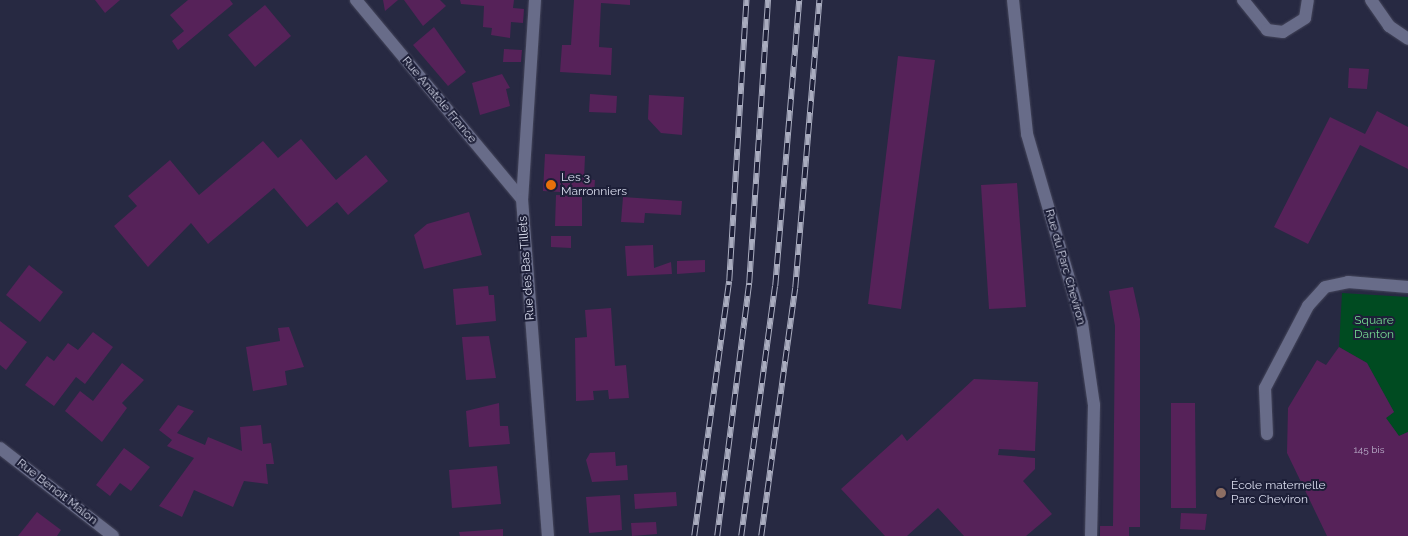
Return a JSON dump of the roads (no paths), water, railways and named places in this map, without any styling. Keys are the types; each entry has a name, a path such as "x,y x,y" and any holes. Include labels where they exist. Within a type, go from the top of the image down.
{"street":[{"name":"Rue Anatole France","path":"356,0 522,200"},
{"name":"Rue des Bas Tillets","path":"535,0 522,200 548,536"},
{"name":"Rue du Parc Cheviron","path":"1013,0 1027,134 1084,332 1094,405 1091,536"},
{"path":"1243,0 1267,30 1283,32 1306,18 1308,0"},
{"path":"1371,0 1389,26 1408,39"},
{"path":"1267,434 1265,388 1308,306 1325,287 1348,282 1408,287"},
{"name":"Rue Benoît Malon","path":"0,448 113,536"}],"railway":[{"path":"694,536 729,281 746,0"},
{"path":"717,536 749,283 768,0"},
{"path":"741,536 775,286 799,0"},
{"path":"761,536 795,288 819,0"}],"place":[{"name":"Les 3 Marronniers","path":"551,185"},
{"name":"École maternelle Parc Cheviron","path":"1221,493"}],"park label":[{"name":"Square Danton","path":"1374,328"}]}
